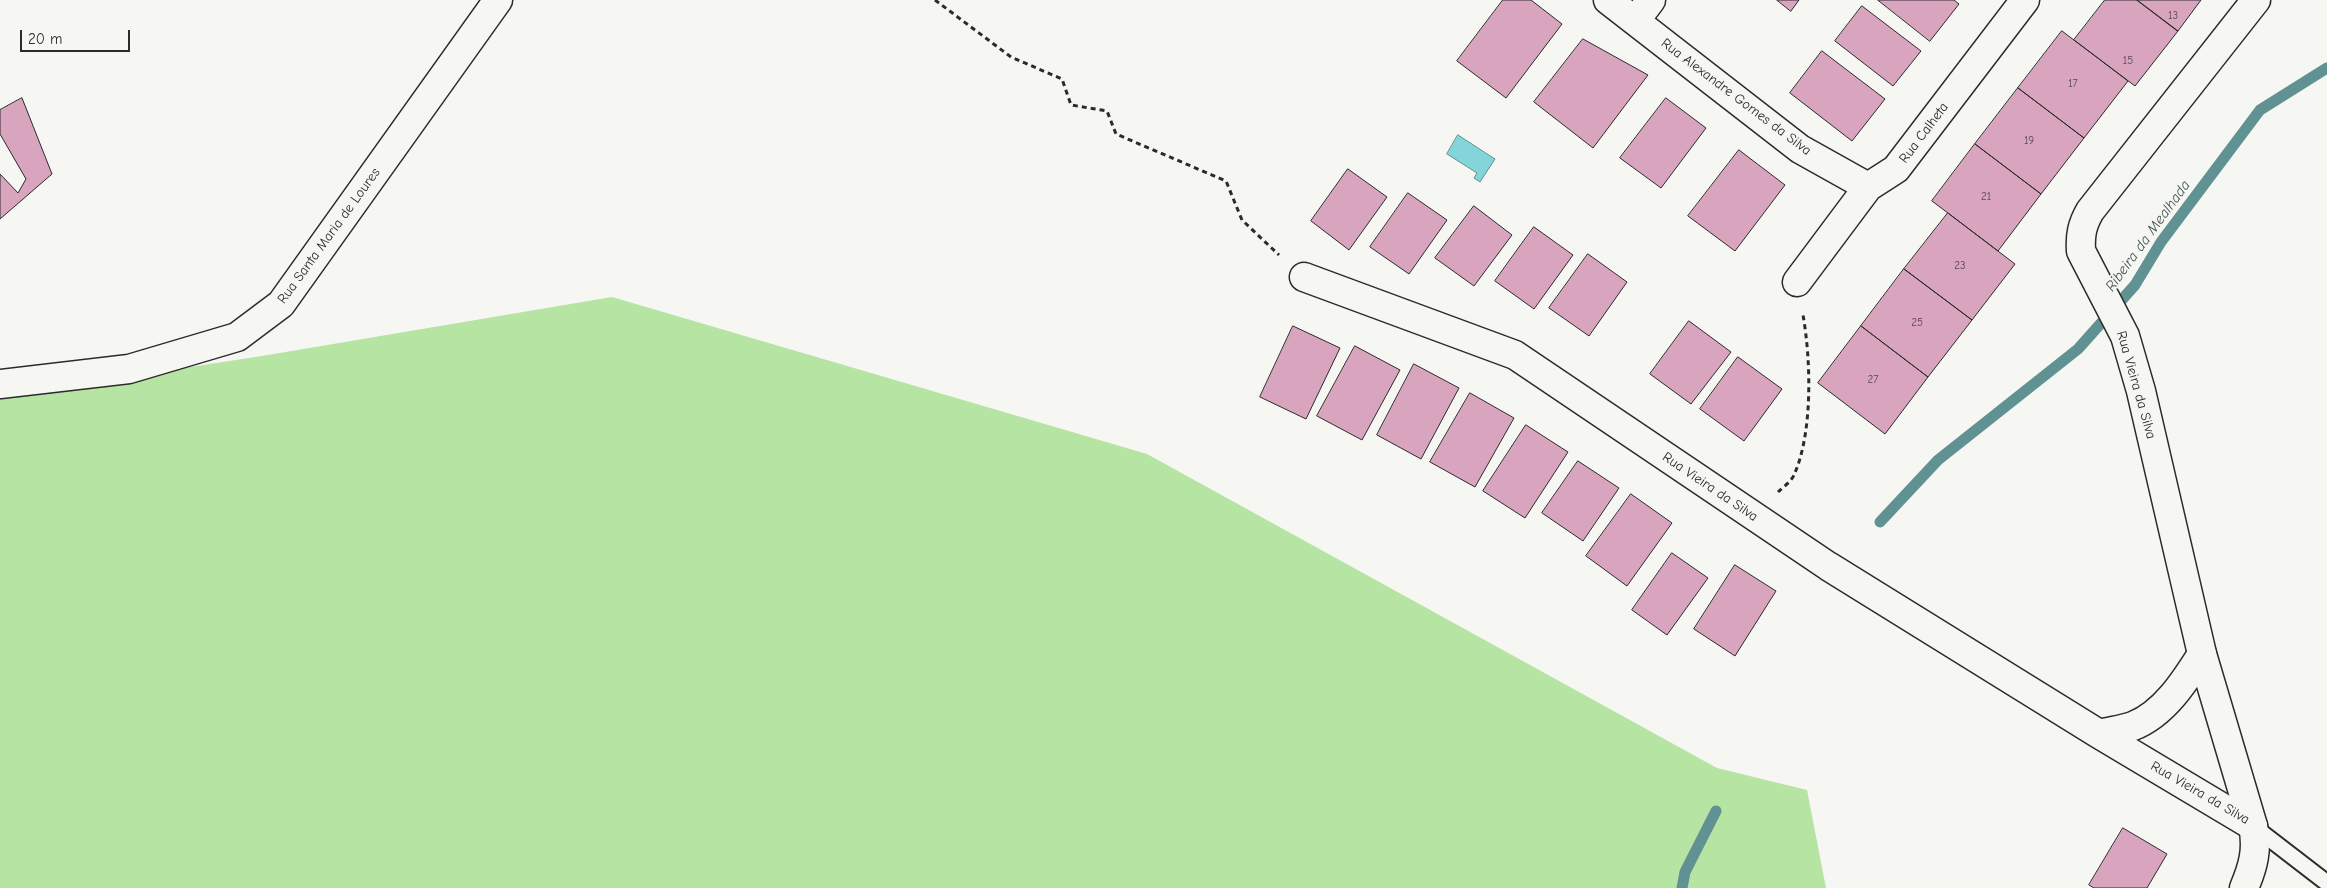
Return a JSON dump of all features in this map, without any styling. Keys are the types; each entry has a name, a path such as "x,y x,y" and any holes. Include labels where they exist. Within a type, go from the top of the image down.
{"street":[{"name":"Rua Santa Maria de Loures","path":"0,384 129,369 237,337 281,304 498,0"},
{"name":"Rua Alexandre Gomes da Silva","path":"1608,0 1644,10 1800,149 1868,187"},
{"name":"Rua Calheta","path":"1798,282 1868,187 1896,169 2025,0"},
{"name":"Rua Vieira da Silva","path":"2253,826 2202,654 2141,391 2125,336 2081,251 2080,238 2082,224 2090,211 2256,0"},
{"name":"Rua Vieira da Silva","path":"1304,278 1515,355 1828,566 2099,734 2253,826"},
{"path":"2099,734 2134,725 2164,706 2187,679 2202,654"},
{"path":"2244,888 2254,865 2256,840 2253,826"}],"lane":[{"path":"2253,826 2327,883"}],"path":[{"path":"935,0 1011,56 1062,79 1071,105 1107,111 1116,134 1226,181 1242,220 1304,278"},
{"path":"1753,516 1793,477 1807,433 1808,344 1798,282"}],"green space":[{"path":"612,297 1147,454 1717,768 1807,790 1826,888 0,888 0,396 262,356"}],"water":[{"path":"1458,135 1495,159 1480,182 1474,178 1477,173 1447,154"}],"building":[{"path":"1503,0 1531,0 1562,24 1506,98 1457,61"},
{"path":"1777,0 1799,0 1791,11"},
{"path":"1878,0 1954,0 1959,4 1930,41"},
{"path":"2105,0 2137,0 2178,31 2135,86 2074,40"},
{"path":"2137,0 2201,0 2178,31"},
{"path":"1862,6 1921,51 1893,86 1835,41"},
{"path":"2062,31 2128,81 2084,138 2018,88"},
{"path":"1583,39 1648,75 1593,148 1534,102"},
{"path":"1822,51 1885,99 1852,141 1790,93"},
{"path":"2018,88 2084,138 2041,194 1975,144"},
{"path":"22,98 52,174 0,219 0,174 18,193 26,179 0,134 0,110"},
{"path":"1666,98 1706,128 1661,188 1620,158"},
{"path":"1975,144 2041,194 1998,251 1932,201"},
{"path":"1739,150 1785,185 1735,251 1688,216"},
{"path":"1348,169 1387,197 1349,250 1311,221"},
{"path":"1408,193 1447,220 1409,274 1370,247"},
{"path":"1474,206 1512,235 1474,286 1435,258"},
{"path":"1948,213 2015,264 1972,320 1904,269"},
{"path":"1534,227 1573,255 1534,309 1495,281"},
{"path":"1588,254 1627,282 1589,336 1549,308"},
{"path":"1904,269 1972,320 1928,377 1861,326"},
{"path":"1689,321 1731,352 1691,404 1650,374"},
{"path":"1293,326 1340,348 1306,419 1260,397"},
{"path":"1861,326 1928,377 1885,434 1818,383"},
{"path":"1355,346 1400,370 1362,440 1317,416"},
{"path":"1738,357 1782,389 1744,441 1700,409"},
{"path":"1414,364 1459,388 1421,459 1377,435"},
{"path":"1470,393 1514,418 1475,487 1430,462"},
{"path":"1526,425 1568,452 1525,518 1483,491"},
{"path":"1578,461 1619,488 1583,541 1542,513"},
{"path":"1631,494 1672,523 1627,586 1586,556"},
{"path":"1672,553 1708,578 1667,635 1632,610"},
{"path":"1735,565 1776,591 1735,656 1694,629"},
{"path":"2123,828 2167,854 2147,888 2094,888 2089,885"}],"waterway":[{"name":"Ribeira da Mealhada","path":"1880,522 1938,460 2078,349 2135,285 2161,242 2260,110 2327,68"},
{"name":"Ribeira da Mealhada","path":"1682,888 1685,872 1716,811"}]}
